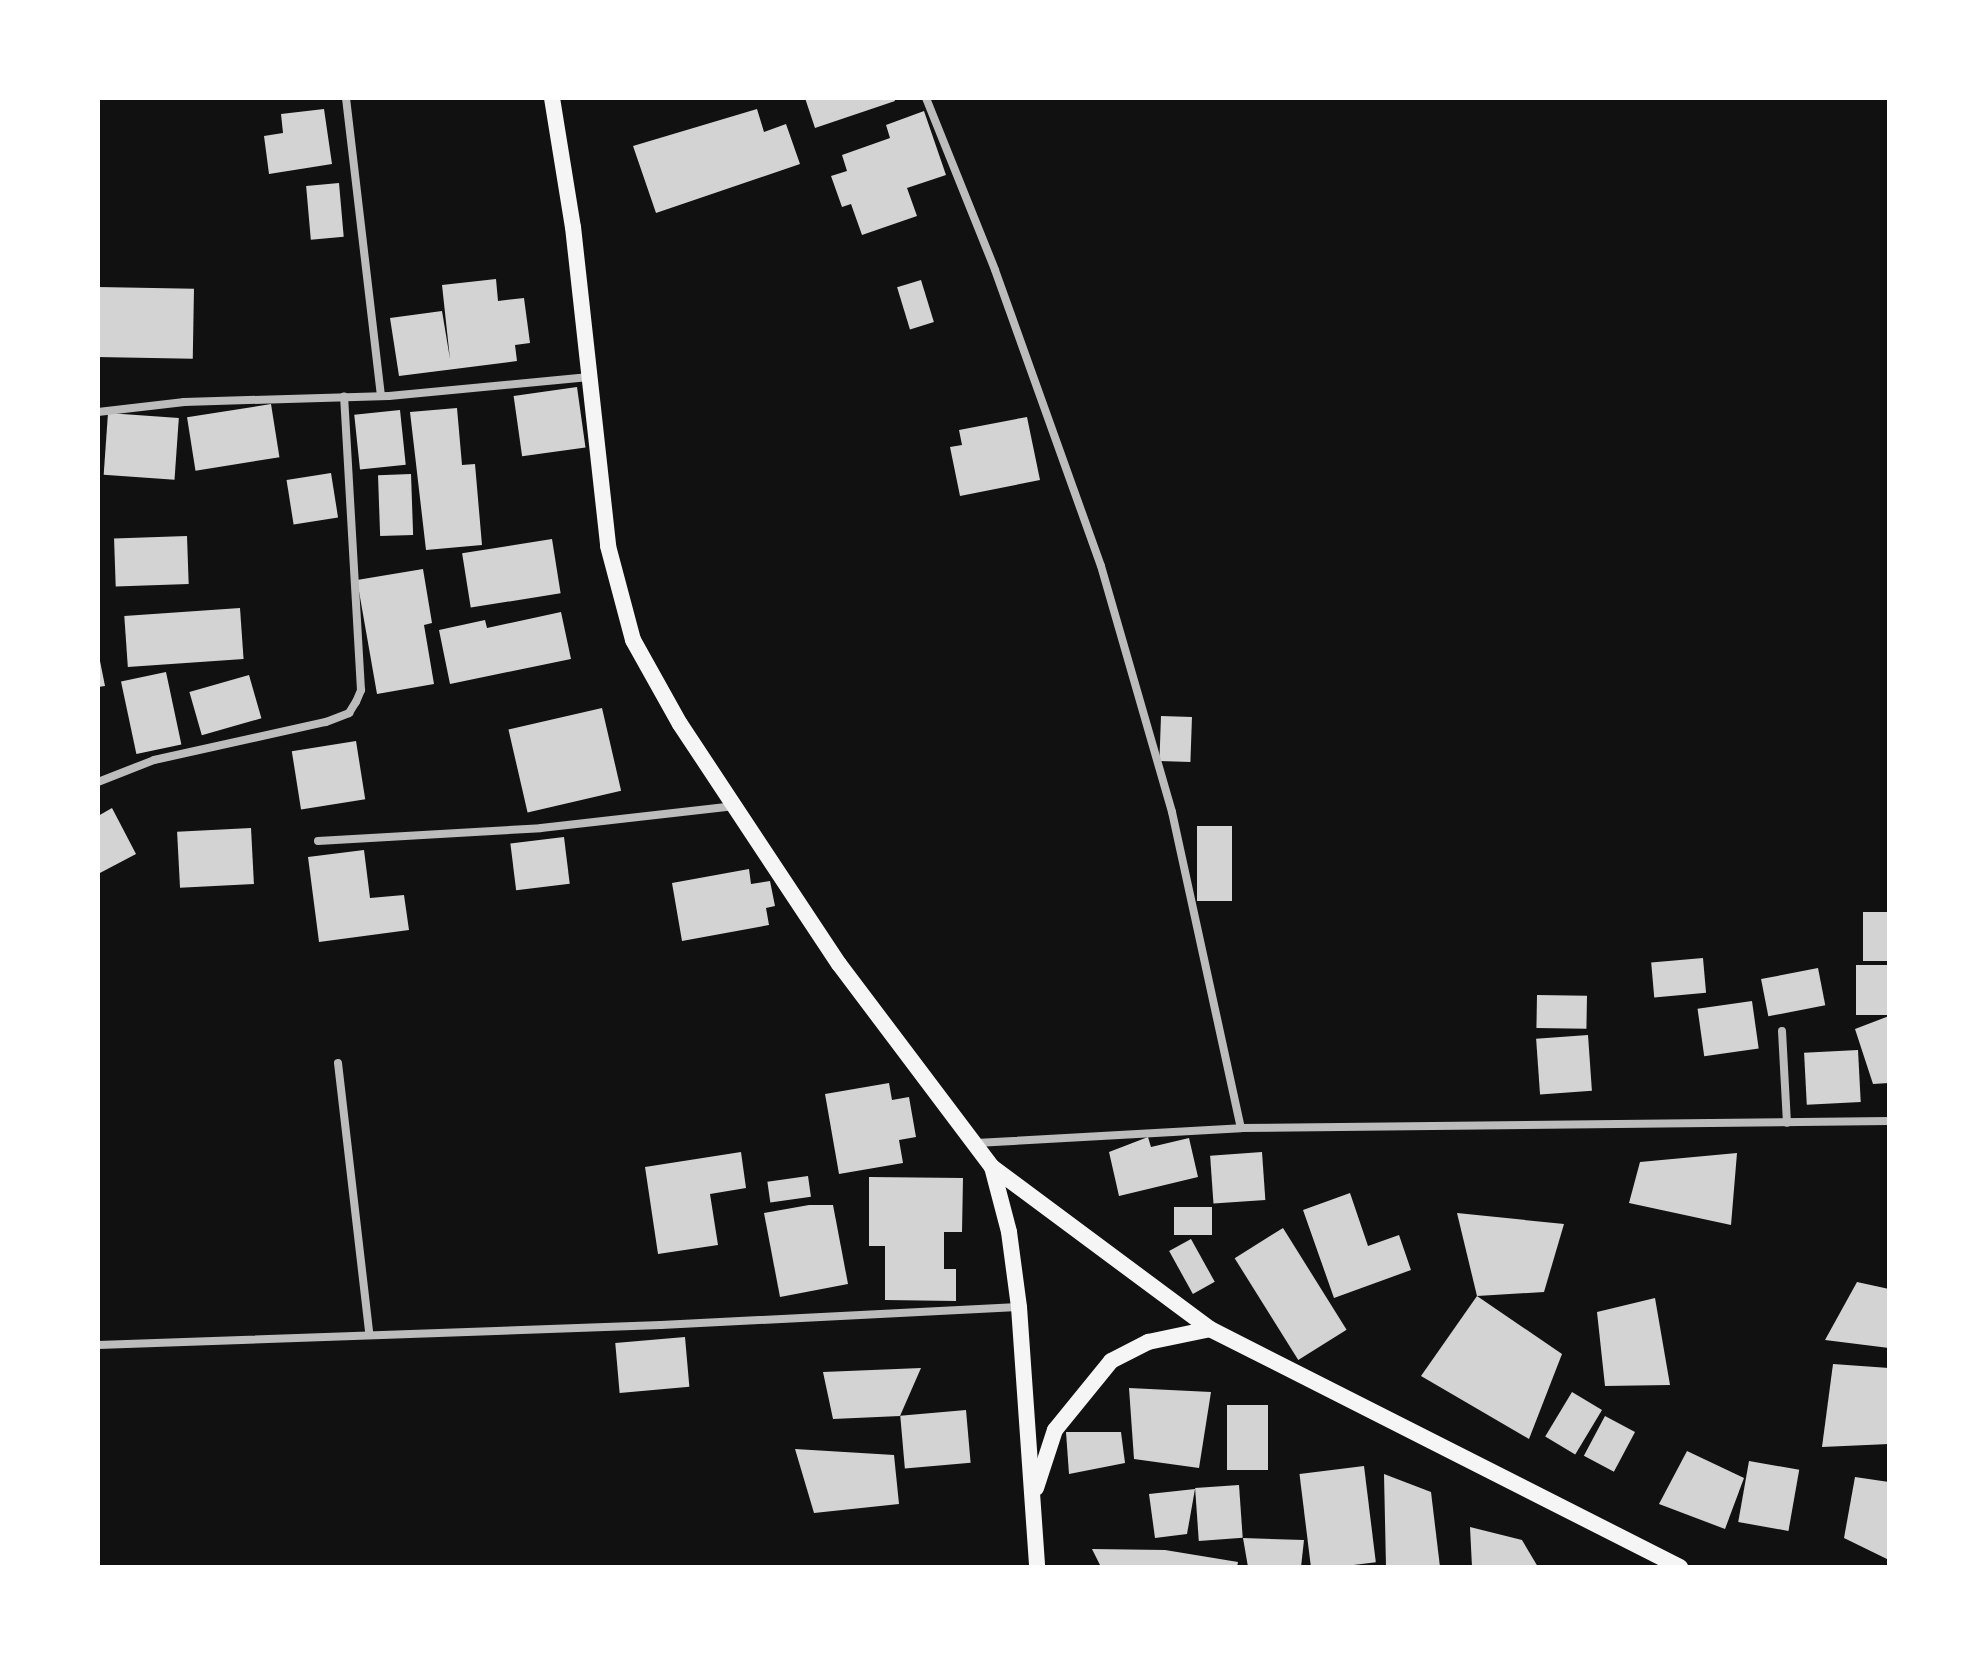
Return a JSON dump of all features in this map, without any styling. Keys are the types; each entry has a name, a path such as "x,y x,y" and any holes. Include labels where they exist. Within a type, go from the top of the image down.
{"main road":[{"path":"552,98 590,377 608,546 633,640 733,806 839,964 992,1167 1210,1329 1680,1567"},
{"path":"992,1167 1009,1232 1019,1307 1037,1567"},
{"path":"1032,1497 1055,1430 1111,1361 1148,1342 1210,1329"}],"street":[{"path":"346,98 381,396"},
{"path":"926,98 995,270 1101,566 1172,812 1241,1128"},
{"path":"98,412 381,396 590,377"},
{"path":"98,782 154,760 326,722 349,713 361,690 344,396"},
{"path":"318,841 541,828 733,806"},
{"path":"1782,1031 1787,1123"},
{"path":"338,1063 369,1332"},
{"path":"975,1143 1241,1128 1889,1121"},
{"path":"98,1345 369,1332 661,1325 1019,1307"}],"building":[{"path":"805,98 894,98 895,101 815,128"},
{"path":"324,109 332,164 269,174 264,136 283,133 281,114"},
{"path":"757,109 764,132 786,124 800,164 656,213 633,146"},
{"path":"924,111 946,175 907,188 917,216 862,235 851,204 842,207 831,176 847,171 842,155 890,138 886,125"},
{"path":"339,183 344,237 311,240 306,186"},
{"path":"496,279 498,301 524,298 530,343 515,345 517,361 399,376 390,318 442,311 450,359 442,285"},
{"path":"921,280 934,322 910,329 897,287"},
{"path":"98,287 194,289 193,359 98,357"},
{"path":"577,387 585,447 522,456 514,396"},
{"path":"271,404 279,457 195,471 187,417"},
{"path":"457,408 462,465 475,464 482,545 426,550 410,412"},
{"path":"400,410 406,465 360,470 354,415"},
{"path":"108,413 179,418 175,480 104,475"},
{"path":"1027,417 1040,480 960,496 950,447 962,445 959,430"},
{"path":"331,473 338,517 294,524 287,480"},
{"path":"411,474 413,535 380,536 378,475"},
{"path":"187,536 189,584 116,587 114,539"},
{"path":"552,539 561,593 471,608 462,553"},
{"path":"423,569 432,623 424,625 434,684 377,694 357,580"},
{"path":"240,608 244,659 128,667 124,616"},
{"path":"561,612 571,659 450,684 439,630 485,620 487,628"},
{"path":"98,651 105,686 98,687"},
{"path":"166,672 181,744 136,754 121,682"},
{"path":"249,675 261,718 202,735 189,692"},
{"path":"602,708 621,791 528,812 508,730"},
{"path":"1161,716 1192,717 1190,762 1159,761"},
{"path":"356,741 365,799 301,809 292,751"},
{"path":"112,808 136,854 98,874 98,816"},
{"path":"1197,826 1232,826 1232,901 1197,901"},
{"path":"251,828 254,884 180,888 177,832"},
{"path":"564,837 570,884 516,890 510,844"},
{"path":"364,850 370,898 404,895 409,930 319,942 308,857"},
{"path":"749,869 751,884 770,881 775,906 766,908 769,925 682,941 672,883"},
{"path":"1863,912 1889,912 1889,961 1863,961"},
{"path":"1703,958 1706,993 1654,997 1651,963"},
{"path":"1856,965 1889,965 1889,1015 1856,1015"},
{"path":"1818,968 1825,1005 1768,1016 1761,979"},
{"path":"1537,995 1587,996 1586,1029 1536,1028"},
{"path":"1752,1001 1759,1049 1704,1056 1698,1009"},
{"path":"1889,1016 1889,1083 1873,1084 1855,1029"},
{"path":"1588,1035 1592,1091 1540,1094 1536,1039"},
{"path":"1858,1050 1861,1102 1807,1105 1804,1053"},
{"path":"889,1083 892,1100 909,1097 916,1137 899,1140 903,1163 839,1174 825,1094"},
{"path":"1148,1137 1151,1147 1189,1138 1198,1177 1119,1196 1109,1152"},
{"path":"741,1152 746,1188 710,1194 718,1245 658,1254 645,1167"},
{"path":"1262,1152 1265,1200 1213,1204 1210,1156"},
{"path":"1737,1153 1731,1225 1629,1203 1640,1162"},
{"path":"808,1176 811,1197 770,1203 767,1182"},
{"path":"869,1177 963,1178 962,1232 944,1232 944,1269 956,1269 956,1301 885,1300 885,1246 869,1246"},
{"path":"1350,1193 1368,1246 1399,1235 1411,1270 1334,1298 1303,1210"},
{"path":"809,1205 833,1205 848,1284 780,1297 764,1213"},
{"path":"1174,1207 1212,1207 1212,1235 1174,1235"},
{"path":"1457,1213 1564,1224 1544,1292 1477,1296"},
{"path":"1283,1228 1347,1330 1298,1360 1235,1258"},
{"path":"1191,1239 1215,1282 1193,1294 1169,1251"},
{"path":"1857,1282 1889,1289 1889,1348 1825,1340"},
{"path":"1477,1296 1562,1354 1529,1439 1421,1376"},
{"path":"1655,1298 1670,1385 1605,1386 1597,1312"},
{"path":"685,1337 689,1387 620,1393 615,1343"},
{"path":"1833,1364 1889,1368 1889,1444 1822,1447"},
{"path":"921,1368 900,1416 833,1419 823,1372"},
{"path":"1129,1388 1211,1392 1199,1468 1134,1459"},
{"path":"1572,1392 1602,1410 1575,1455 1545,1437"},
{"path":"1227,1405 1268,1405 1268,1470 1227,1470"},
{"path":"966,1410 971,1463 905,1469 900,1416"},
{"path":"1605,1416 1635,1432 1614,1472 1584,1456"},
{"path":"1066,1432 1121,1432 1125,1463 1069,1474"},
{"path":"795,1449 894,1455 899,1504 814,1513"},
{"path":"1687,1451 1744,1478 1725,1529 1659,1504"},
{"path":"1749,1461 1799,1470 1788,1531 1738,1522"},
{"path":"1364,1466 1376,1562 1311,1567 1299,1474"},
{"path":"1384,1474 1431,1492 1440,1567 1386,1567"},
{"path":"1855,1477 1889,1482 1889,1560 1844,1538"},
{"path":"1239,1485 1243,1538 1199,1541 1195,1488"},
{"path":"1195,1489 1187,1534 1155,1538 1149,1494"},
{"path":"1470,1527 1522,1540 1538,1567 1472,1567"},
{"path":"1243,1538 1304,1540 1301,1567 1248,1567"},
{"path":"1092,1549 1165,1550 1238,1562 1237,1567 1101,1567"}]}
